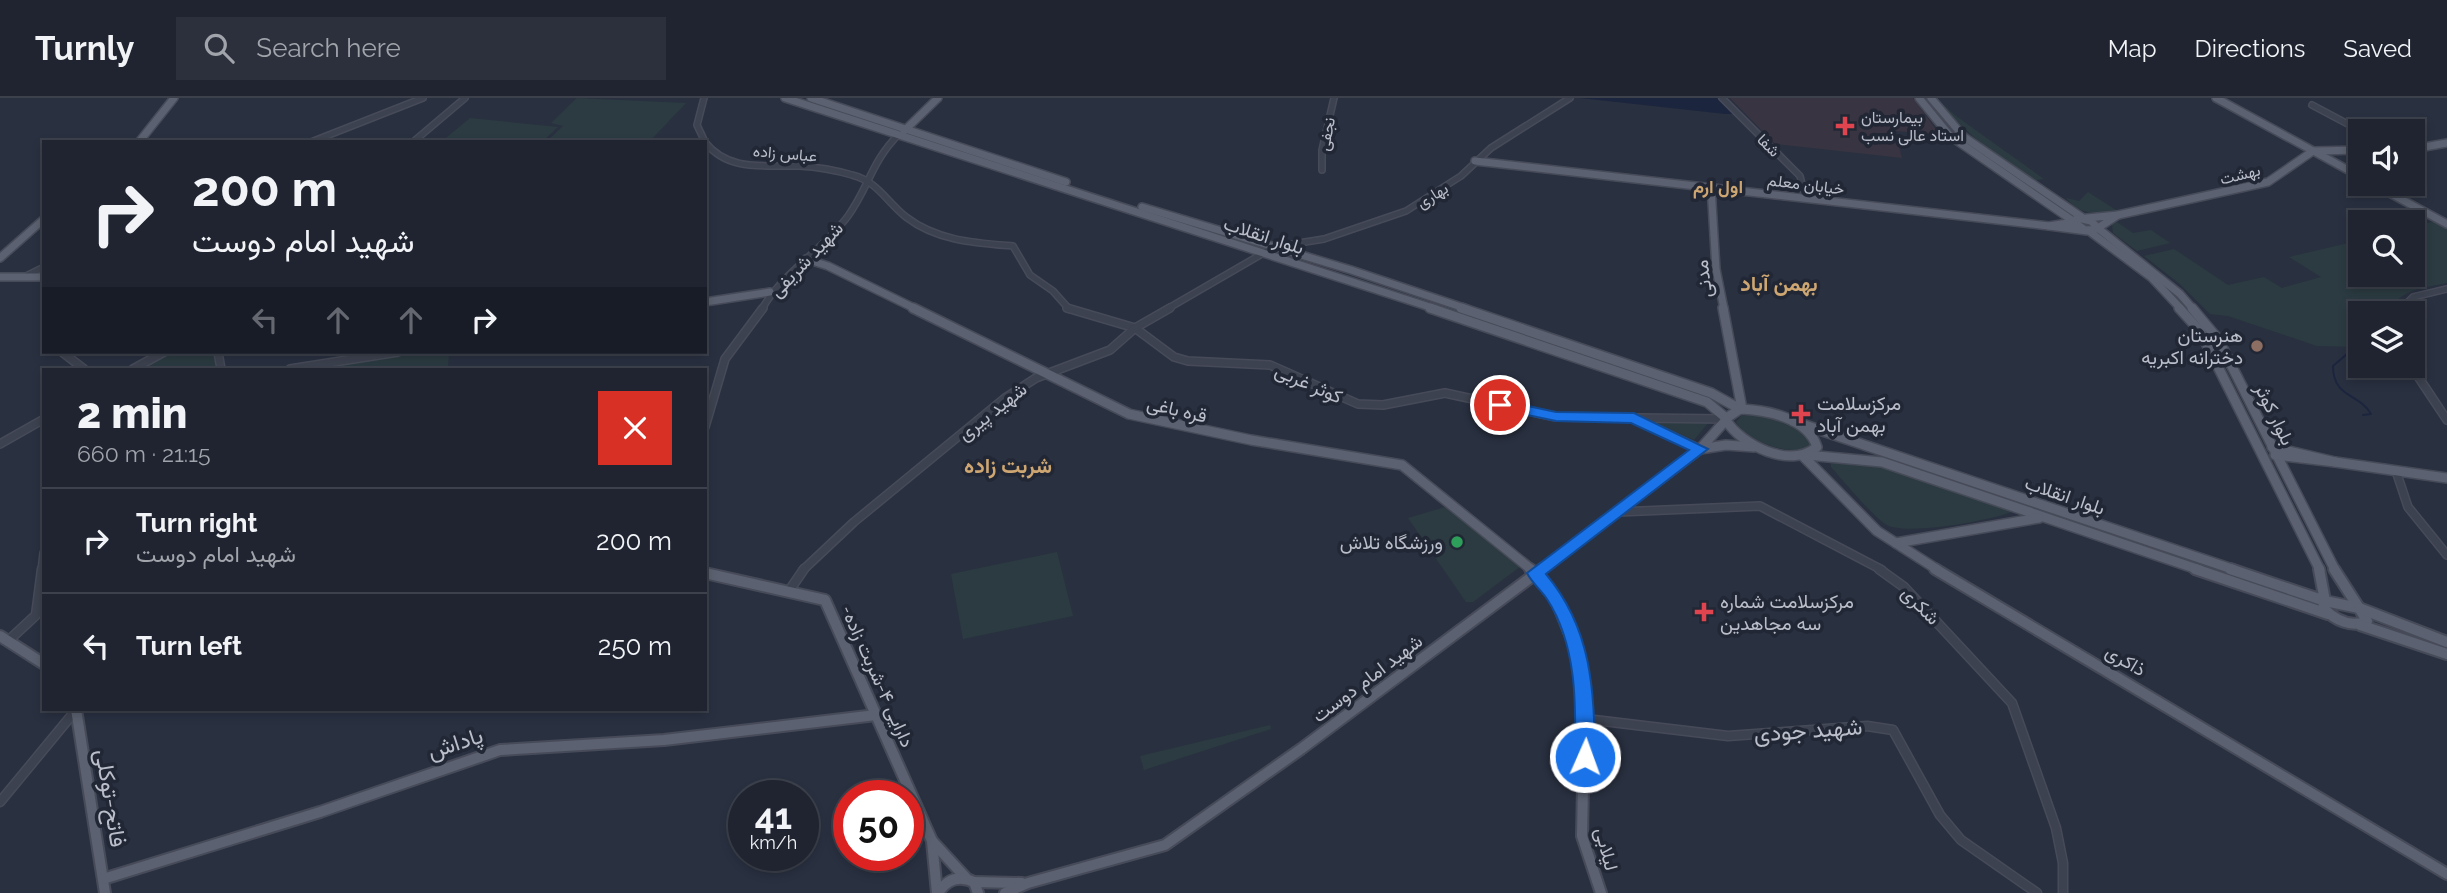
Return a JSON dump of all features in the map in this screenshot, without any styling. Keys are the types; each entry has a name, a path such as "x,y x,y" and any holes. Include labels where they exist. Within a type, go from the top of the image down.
{"main road":[{"path":"134,140 167,98"},
{"path":"141,140 174,98"},
{"name":"بلوار انقلاب","path":"785,98 812,102 903,132 1707,402 1726,419 1741,439 1760,447"},
{"path":"903,132 938,98"},
{"path":"1919,98 1950,136 2074,222"},
{"path":"1931,98 1964,137 2084,218"},
{"path":"2217,98 2348,167"},
{"path":"2223,98 2316,150 2348,150"},
{"name":"بلوار انقلاب","path":"812,102 821,101 903,132 1274,247 1676,380 1711,393 1741,409 1793,421 2447,642"},
{"path":"2425,147 2447,143"},
{"name":"بهشت","path":"2118,215 2268,182 2316,150"},
{"name":"خیابان معلم","path":"1475,161 2049,226"},
{"name":"مدنی","path":"1711,186 1716,269 1741,409"},
{"path":"2395,196 2447,224"},
{"path":"2406,196 2447,218"},
{"path":"2057,209 2066,207"},
{"path":"2049,226 2084,218 2118,215"},
{"path":"2049,226 2088,231 2099,228 2118,215"},
{"name":"بلوار کوثر","path":"2084,218 2130,256 2200,331 2306,540 2325,587 2323,608 2328,614"},
{"path":"0,258 42,221"},
{"name":"بلوار کوثر","path":"2074,222 2130,256 2180,294 2218,339 2345,591 2359,611"},
{"path":"0,265 42,229"},
{"name":"قره باغی","path":"806,260 828,267 1129,414 1251,440 1402,466 1535,573"},
{"path":"0,271 12,275"},
{"path":"0,277 42,277"},
{"path":"707,302 771,292"},
{"name":"شهید امام دوست","path":"1028,883 1164,845 1301,749 1618,512 1700,449 1733,411 1741,409"},
{"path":"1793,421 1806,429 1817,441 1814,451 1805,456"},
{"name":"بلوار انقلاب","path":"1700,449 1726,444 1760,447 1805,456 1860,458 1882,462 2280,600 2447,654"},
{"path":"2258,444 2275,451 2335,462 2447,478"},
{"path":"2263,453 2275,451"},
{"name":"ذاکری","path":"1805,456 1877,531 2447,874"},
{"path":"1896,543 2042,517 2047,507"},
{"path":"2306,540 2321,542"},
{"name":"-دارایی ۴-شربت زاده","path":"707,573 825,600 932,841"},
{"name":"لیلابی","path":"1535,573 1555,597 1572,639 1585,687 1582,836 1601,893"},
{"path":"2280,600 2286,598 2281,587"},
{"path":"2359,611 2367,621 2360,625"},
{"path":"4,638 42,663"},
{"name":"فاتح-توکلی","path":"76,711 105,893"},
{"name":"پاداش","path":"103,879 320,812 500,750 664,740 876,715"},
{"path":"932,841 973,884"},
{"path":"932,841 938,893"},
{"path":"938,893 948,881 973,884 1028,883"},
{"path":"1005,893 1028,883"}],"street":[{"path":"316,140 423,98"},
{"path":"415,140 465,98"},
{"name":"عباس زاده","path":"704,98 697,125 704,140"},
{"name":"نجفی","path":"1322,170 1322,150 1334,98"},
{"name":"بهاری","path":"1262,252 1274,247 1324,239 1406,211 1461,176 1491,148 1570,98"},
{"name":"شفا","path":"1722,98 1800,176 1805,198"},
{"path":"2304,102 2348,124"},
{"name":"شهید شریفى","path":"707,420 725,359 763,308 771,292 849,215 881,152 903,132"},
{"name":"عباس زاده","path":"707,146 731,162 809,167 860,177 868,182"},
{"name":"کوثر غربی","path":"868,182 884,192 906,218 950,239 1013,246 1030,275 1053,291 1069,310 1135,328 1174,357 1188,361 1270,365 1358,404 1383,405 1445,393 1556,416 1726,419"},
{"name":"شهید پیری","path":"789,591 812,560 854,522 1005,398 1046,374 1110,350 1135,328 1262,252"},
{"path":"26,276 42,268"},
{"path":"2409,301 2413,297 2447,289"},
{"path":"65,354 83,368"},
{"path":"135,368 160,354"},
{"path":"296,368 385,354"},
{"path":"2419,378 2447,420"},
{"path":"1634,418 1700,449"},
{"path":"0,444 42,420"},
{"path":"2396,471 2408,507 2447,555"},
{"name":"شکری","path":"1618,512 1760,506 1887,573 1904,587 2012,704 2056,828 2063,863 2063,893"},
{"path":"4,638 36,615 42,568"},
{"path":"0,802 74,711"},
{"name":"شهید جودی","path":"1586,719 1728,736 1867,726 1893,730 1940,815 1961,840 2037,893"}],"shaded area":[{"path":"577,98 686,103 651,140 548,140 563,126 551,123"},
{"name":"بیمارستان استاد عالی نسب","path":"1730,98 1913,98 1940,135 1895,131 1902,158 1775,144"},
{"path":"1936,98 1956,116 2044,179 2031,181 2005,162 1969,133"},
{"path":"470,118 558,127 544,140 443,140"},
{"path":"2088,192 2116,210 2083,211 2066,198 2079,201"},
{"path":"2435,221 2447,228 2447,283 2421,288 2405,294 2396,301 2348,301 2348,347 2317,346 2228,316 2210,314 2181,285 2144,256 2174,249 2228,285 2264,277 2282,288 2321,277 2289,257 2348,243 2348,287 2425,287 2425,224"},
{"path":"2117,222 2133,233 2151,230 2170,243 2137,251 2113,233 2112,224"},
{"path":"164,354 214,354 216,368 137,368"},
{"path":"405,354 449,354 448,368 318,368"},
{"path":"1752,415 1780,420 1806,433 1811,445 1803,449 1782,449 1749,436 1736,422 1741,416"},
{"path":"1651,421 1709,422 1694,440"},
{"path":"1839,461 1880,465 2014,511 1950,526 1897,528 1887,525 1874,515 1831,467 1831,463"},
{"name":"ورزشگاه تلاش","path":"1445,507 1521,566 1473,602 1466,602 1408,518"},
{"path":"1057,552 1073,616 963,639 951,574"},
{"path":"1270,725 1271,729 1144,770 1140,756"}],"water":[{"path":"1580,98 1717,98 1735,114 1725,114"}],"waterway":[{"path":"2348,354 2333,366 2334,376 2342,390 2360,402 2371,414 2363,415"}],"place":[{"name":"بیمارستان استاد عالی نسب","path":"1845,126"},
{"name":"هنرستان دخترانه اکبریه","path":"2257,346"},
{"name":"مرکزسلامت بهمن آباد","path":"1801,414"},
{"name":"ورزشگاه تلاش","path":"1457,542"},
{"name":"مرکزسلامت شماره سه مجاهدین","path":"1704,612"}],"district":[{"name":"اول ارم","path":"1718,187"},
{"name":"بهمن آباد","path":"1779,284"},
{"name":"شربت زاده","path":"1008,466"}],"route":[{"path":"1500,405 1556,416 1634,418 1700,449 1535,573 1555,597 1572,639 1585,687 1585,757"}]}
